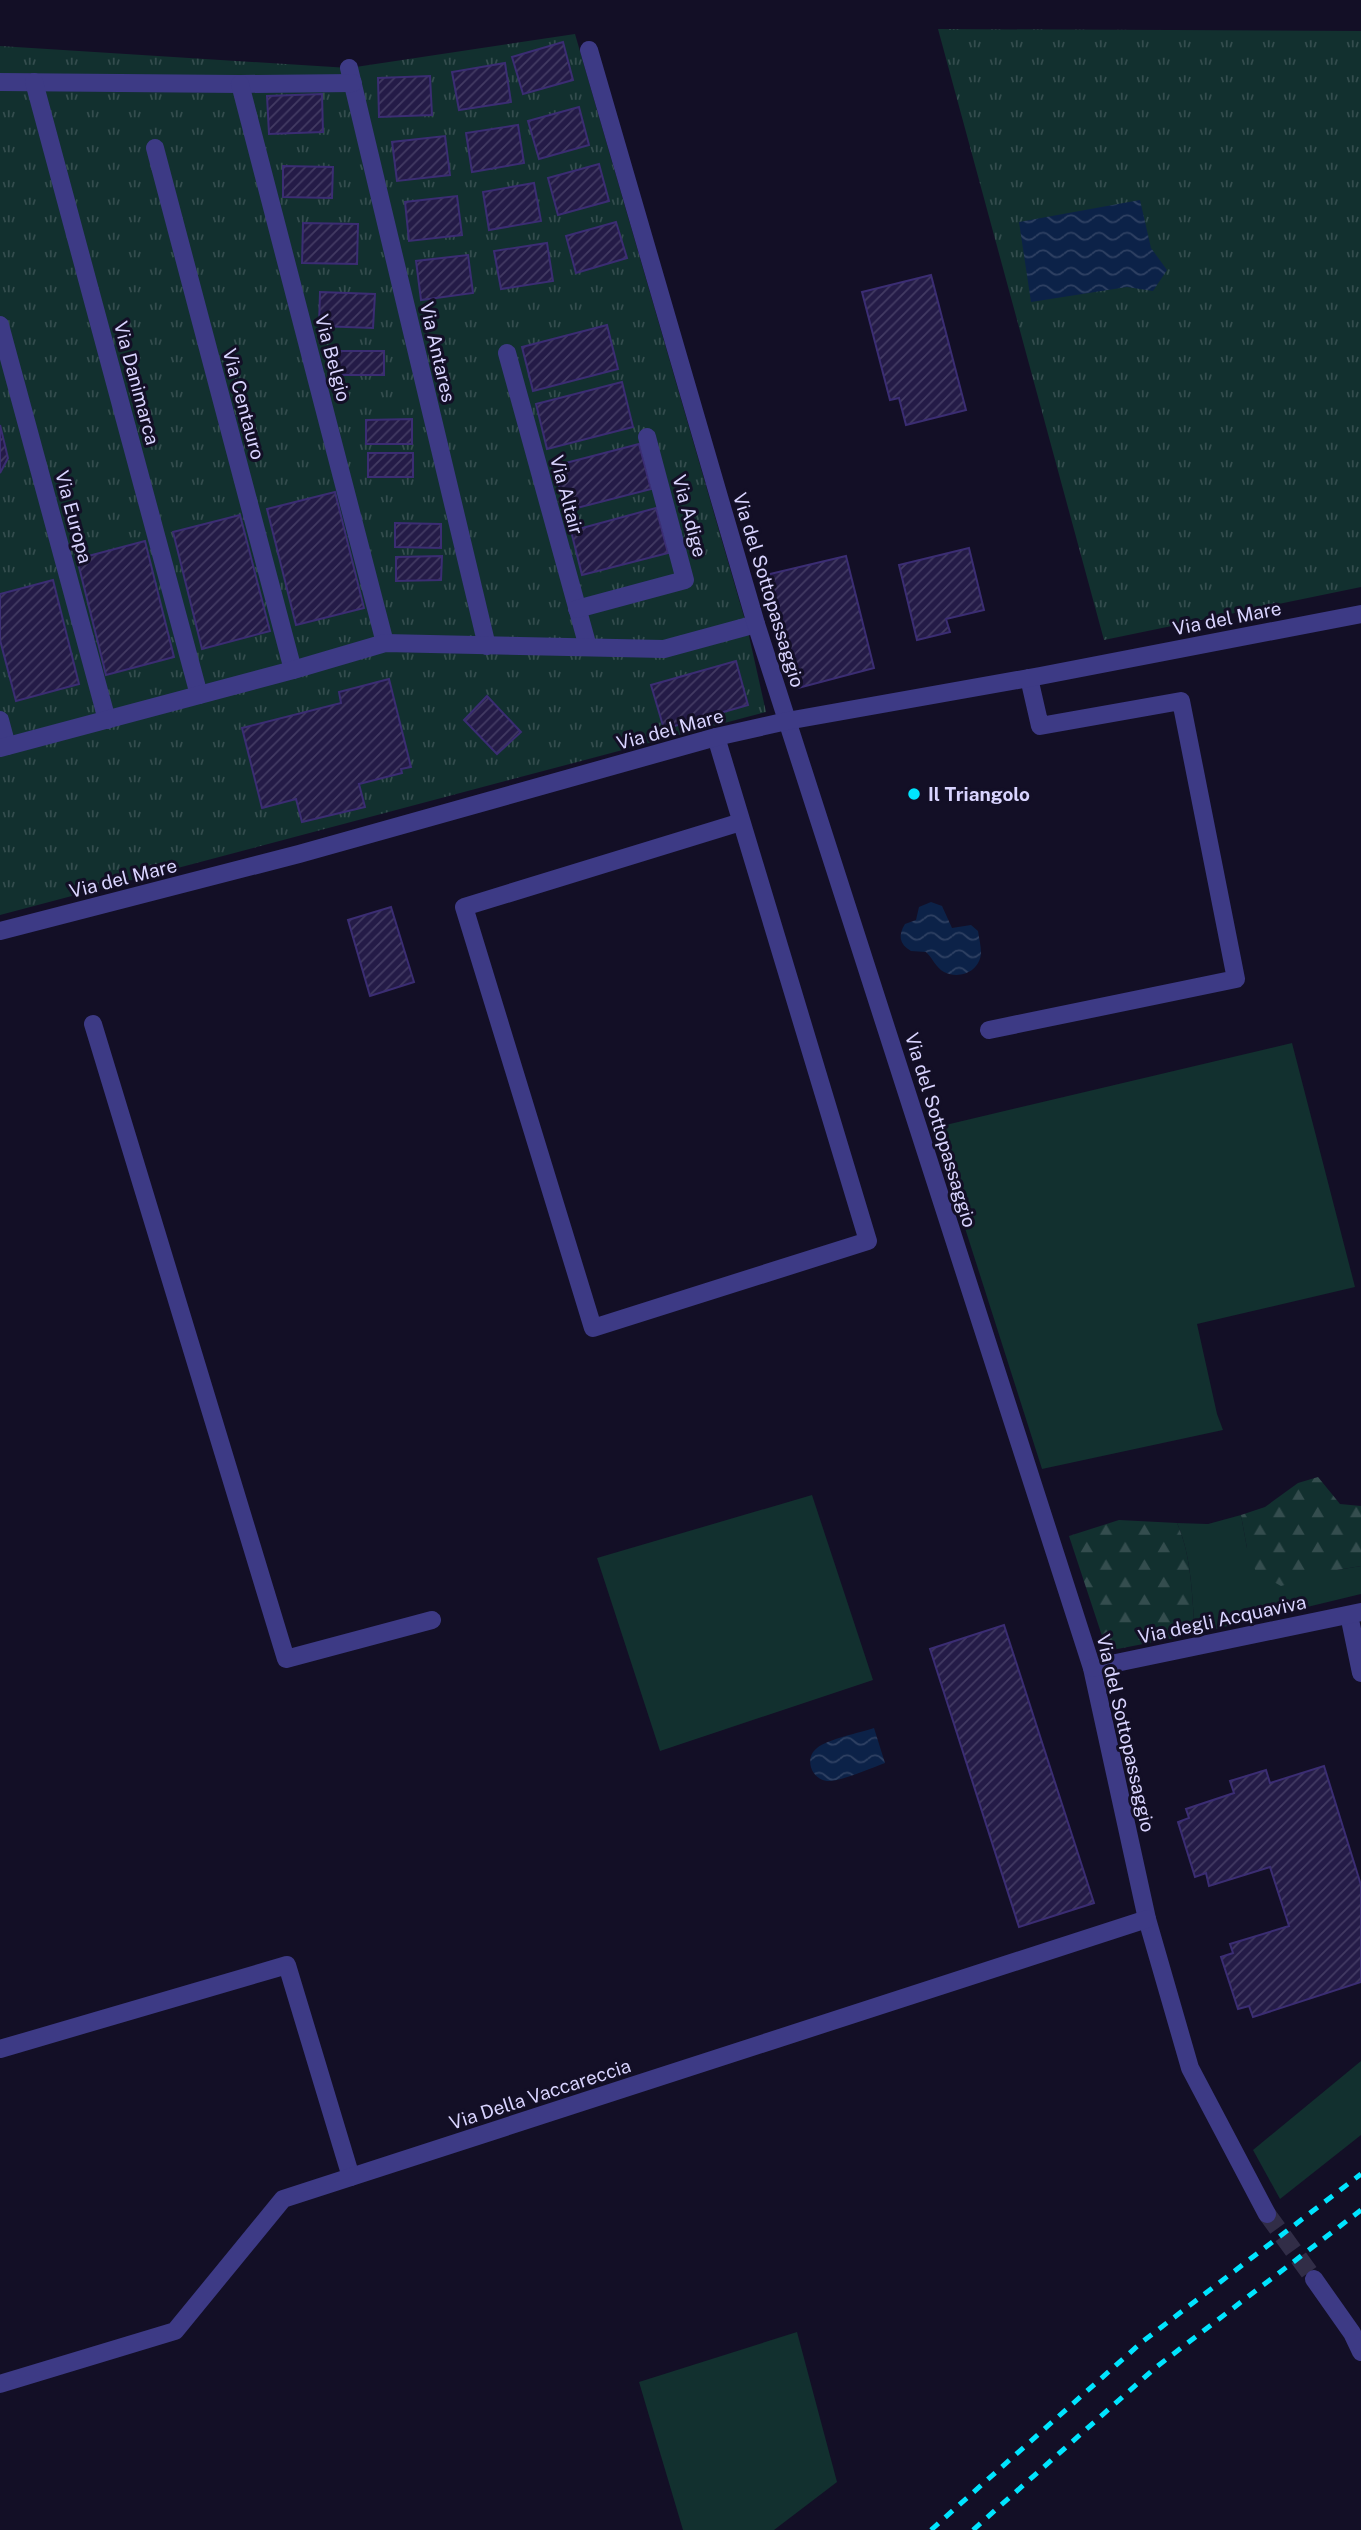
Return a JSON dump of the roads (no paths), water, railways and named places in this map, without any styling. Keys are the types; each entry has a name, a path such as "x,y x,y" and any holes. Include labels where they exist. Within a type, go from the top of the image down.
{"street":[{"name":"Via del Sottopassaggio","path":"589,50 756,624 1092,1668 1147,1919 1190,2068 1267,2214"},
{"name":"Via Antares","path":"240,84 351,75 487,646"},
{"path":"0,82 240,84"},
{"name":"Via Danimarca","path":"34,82 199,695"},
{"name":"Via Belgio","path":"240,84 385,643"},
{"name":"Via Centauro","path":"155,148 293,670"},
{"name":"Via Europa","path":"0,325 107,720"},
{"name":"Via Altair","path":"506,354 588,647"},
{"name":"Via Adige","path":"577,609 685,580 647,436"},
{"name":"Via del Mare","path":"0,931 299,854 716,737 787,721 1361,614"},
{"path":"0,720 4,747 385,643 664,649 756,624"},
{"path":"989,1030 1236,979 1181,701 1040,726 1029,678"},
{"path":"716,737 868,1241 593,1328 464,907 741,822"},
{"path":"93,1024 286,1659 432,1620"},
{"path":"1355,1613 1361,1673"},
{"name":"Via degli Acquaviva","path":"1092,1668 1355,1613"},
{"name":"Via Della Vaccareccia","path":"0,2384 175,2331 282,2199 1147,1919"},
{"path":"0,2049 287,1965 351,2177"},
{"path":"1314,2279 1352,2333 1361,2352"}],"water":[{"path":"1140,200 1151,248 1167,270 1153,291 1127,287 1031,302 1019,222"},
{"path":"931,902 942,906 952,928 971,925 978,931 980,959 968,972 956,975 944,972 926,952 911,951 902,942 901,932 905,924 916,920 919,907"},
{"path":"874,1728 885,1763 833,1781 821,1779 813,1772 810,1762 817,1748 836,1739"}],"tunnel":[{"path":"1267,2214 1314,2279"}],"railway":[{"path":"931,2530 1142,2342 1361,2174"},
{"path":"973,2530 1155,2368 1361,2210"}],"place":[{"name":"Il Triangolo","path":"914,794"}]}
